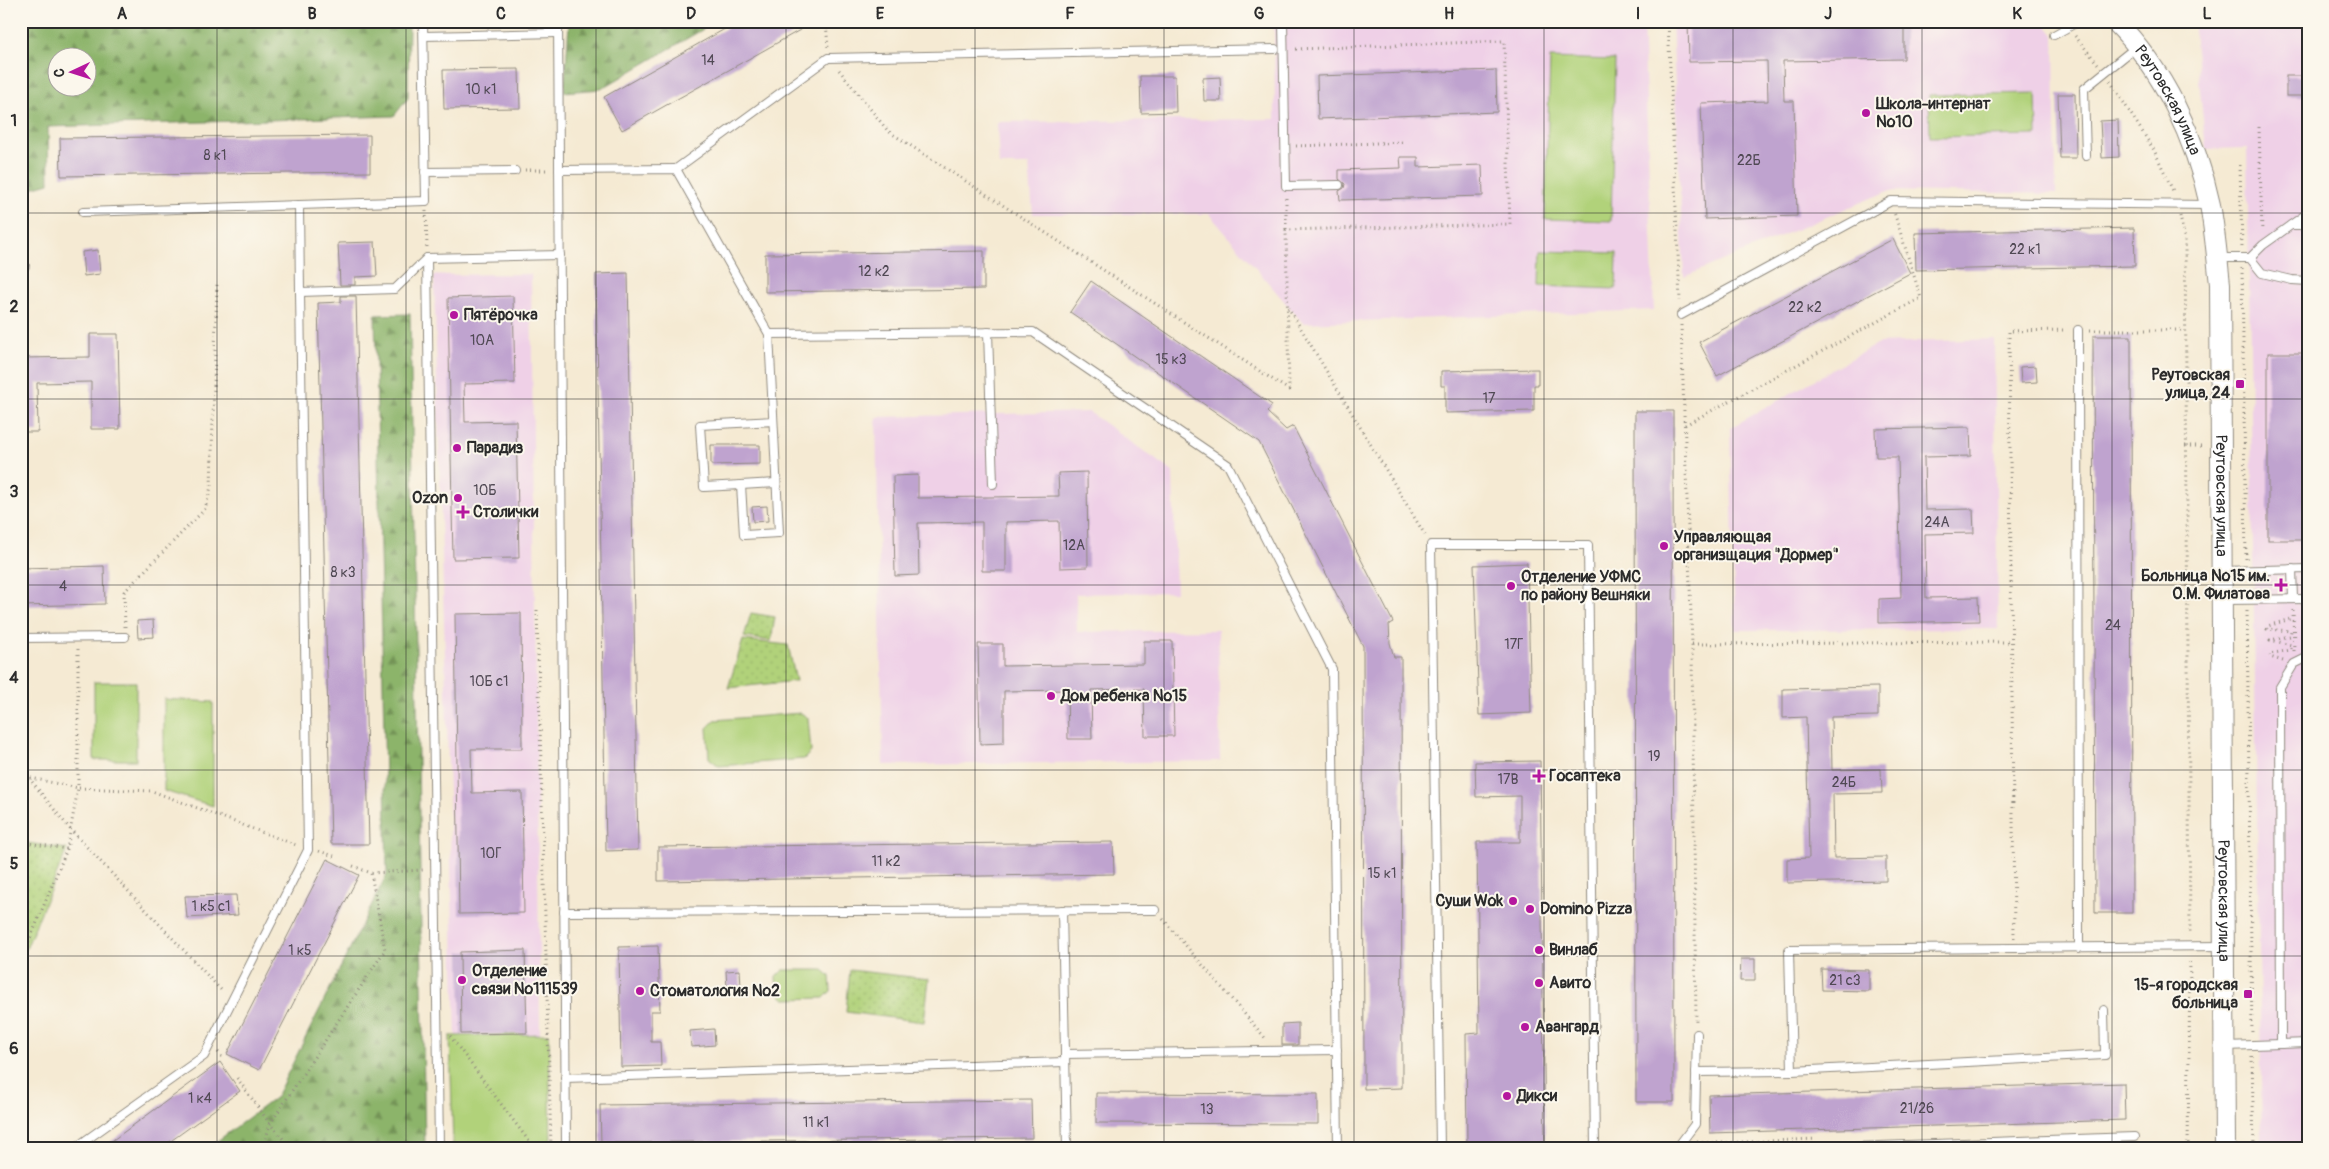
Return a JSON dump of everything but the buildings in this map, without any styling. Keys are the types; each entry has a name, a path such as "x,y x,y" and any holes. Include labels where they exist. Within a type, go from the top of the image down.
{"street":[{"name":"Реутовская улица","path":"2115,21 2162,82 2194,153 2210,205 2220,284 2225,1148"}],"lane":[{"path":"83,212 426,201 423,21"},
{"path":"558,21 566,1148"},
{"path":"1283,21 1286,186 1339,185"},
{"path":"2054,35 2079,21"},
{"path":"424,36 558,33"},
{"path":"2086,156 2084,89 2136,47"},
{"path":"559,170 676,169 828,58 1274,49"},
{"path":"676,169 768,334 779,533 744,535 741,485"},
{"path":"425,172 515,170"},
{"path":"1681,315 1891,201 2210,205"},
{"path":"76,1148 204,1056 308,850 299,205"},
{"path":"2217,258 2246,258 2308,213"},
{"path":"2291,225 2308,225"},
{"path":"21,254 25,266 21,267"},
{"path":"300,292 395,289 427,258 560,255"},
{"path":"427,258 439,1148"},
{"path":"2246,258 2262,273 2292,280 2308,281"},
{"path":"2078,330 2079,948"},
{"path":"988,332 993,484"},
{"path":"768,334 1032,332 1228,466 1332,669 1338,1148"},
{"path":"773,421 700,425 704,486 776,483"},
{"path":"1440,1148 1431,545 1588,546 1595,1148"},
{"path":"2292,569 2293,599"},
{"path":"2222,571 2308,569"},
{"path":"2222,600 2308,598"},
{"path":"21,638 125,637"},
{"path":"2281,1044 2280,687 2294,664 2308,657"},
{"path":"1062,910 1067,1148"},
{"path":"564,912 1156,910"},
{"path":"1792,1071 1789,950 2224,946"},
{"path":"1696,1072 1792,1071 2105,1055 2104,1010"},
{"path":"1677,1148 1695,1124 1696,1034"},
{"path":"2224,1046 2308,1043"},
{"path":"565,1078 1065,1058 1337,1050"},
{"path":"1824,1148 1984,1145 2134,1137"}],"path":[{"path":"826,21 828,58 888,131 1289,390 1286,186"},
{"path":"1668,21 1681,315 1692,644 1696,1034"},
{"path":"2067,28 2082,43 2104,72 2154,150 2173,187 2185,241 2190,947 2188,1148"},
{"path":"1284,49 1504,41 1510,224 1286,230"},
{"path":"2259,128 2263,245"},
{"path":"1285,147 1404,142"},
{"path":"2240,165 2246,258 2246,569"},
{"path":"515,170 559,170"},
{"path":"426,201 427,258"},
{"path":"1684,425 1921,298 1891,201"},
{"path":"125,637 124,592 205,509 212,487 217,282"},
{"path":"1288,307 1431,545"},
{"path":"2014,948 2009,331 2185,330"},
{"path":"2246,599 2254,1148"},
{"path":"2293,599 2294,664 2270,657 2270,654 2291,650 2291,646 2270,640 2290,636 2291,631 2266,629 2268,626 2293,618"},
{"path":"537,610 551,1148"},
{"path":"21,961 67,849 78,788 78,638"},
{"path":"1692,644 2012,642"},
{"path":"21,776 78,788 152,791 308,850 320,850"},
{"path":"29,778 70,829 232,1000"},
{"path":"21,842 67,849"},
{"path":"353,866 371,873 436,870"},
{"path":"264,1148 270,1124 384,950 371,873"},
{"path":"1156,910 1276,1051"},
{"path":"450,1026 450,1036 534,1148"},
{"path":"237,1078 270,1124 291,1148"},
{"path":"1720,1143 1722,1148"}],"shaded area":[{"path":"1274,21 1643,21 1654,310 1303,323 1209,214 1033,214 1029,165 999,165 997,122 1275,119"},
{"name":"Школа-интернат №10","path":"1672,21 2043,21 2054,35 2056,194 1888,191 1684,277"},
{"name":"Больница №15 им. О.М. Филатова","path":"2193,21 2308,21 2308,1145 2262,1146 2247,148 2206,149"},
{"path":"531,274 540,1034 456,1036 434,275"},
{"path":"1994,339 1998,629 1735,630 1730,428 1879,343"},
{"path":"1089,412 1173,472 1176,592 1076,594 1077,632 1218,630 1220,761 883,765 876,417"}],"green space":[{"path":"21,21 442,21 409,25 408,98 394,116 48,127 49,183 21,191"},
{"path":"562,21 717,21 601,89 564,92 569,25"},
{"path":"1539,21 1618,21 1618,23 1539,26"},
{"path":"1550,58 1615,60 1611,221 1545,219"},
{"path":"2036,93 2037,135 1930,137 1929,95"},
{"path":"1540,251 1617,253 1616,289 1539,286"},
{"path":"410,314 425,1148 208,1148 276,1097 387,874 375,315"},
{"path":"751,613 775,617 771,641 744,637"},
{"path":"743,640 788,645 796,681 728,688"},
{"path":"94,682 136,682 136,760 94,760"},
{"path":"164,699 213,702 213,806 164,791"},
{"path":"801,713 808,718 811,752 804,759 719,766 709,758 707,728 715,720"},
{"path":"21,842 67,849 21,961"},
{"path":"783,970 823,970 830,976 831,991 824,998 785,999 777,992 776,977"},
{"path":"850,970 929,979 924,1022 846,1012"},
{"path":"549,1034 551,1148 453,1148 450,1036"},
{"path":"2125,1145 2126,1148 2052,1148"}],"place":[{"name":"Школа-интернат №10","path":"1866,113"},
{"name":"Пятёрочка","path":"454,315"},
{"name":"Реутовская улица, 24","path":"2240,384"},
{"name":"Парадиз","path":"457,448"},
{"name":"Ozon","path":"458,498"},
{"name":"Столички","path":"463,512"},
{"name":"Управляющая организщация \"Дормер\"","path":"1664,546"},
{"name":"Больница №15 им. О.М. Филатова","path":"2281,585"},
{"name":"Отделение УФМС по району Вешняки","path":"1511,586"},
{"name":"Дом ребенка №15","path":"1051,696"},
{"name":"Госаптека","path":"1539,776"},
{"name":"Суши Wok","path":"1513,901"},
{"name":"Domino Pizza","path":"1530,909"},
{"name":"Винлаб","path":"1539,950"},
{"name":"Отделение связи №111539","path":"462,980"},
{"name":"Авито","path":"1539,983"},
{"name":"Стоматология №2","path":"640,991"},
{"name":"15-я городская больница","path":"2248,994"},
{"name":"Авангард","path":"1525,1027"},
{"name":"Дикси","path":"1507,1096"}]}
